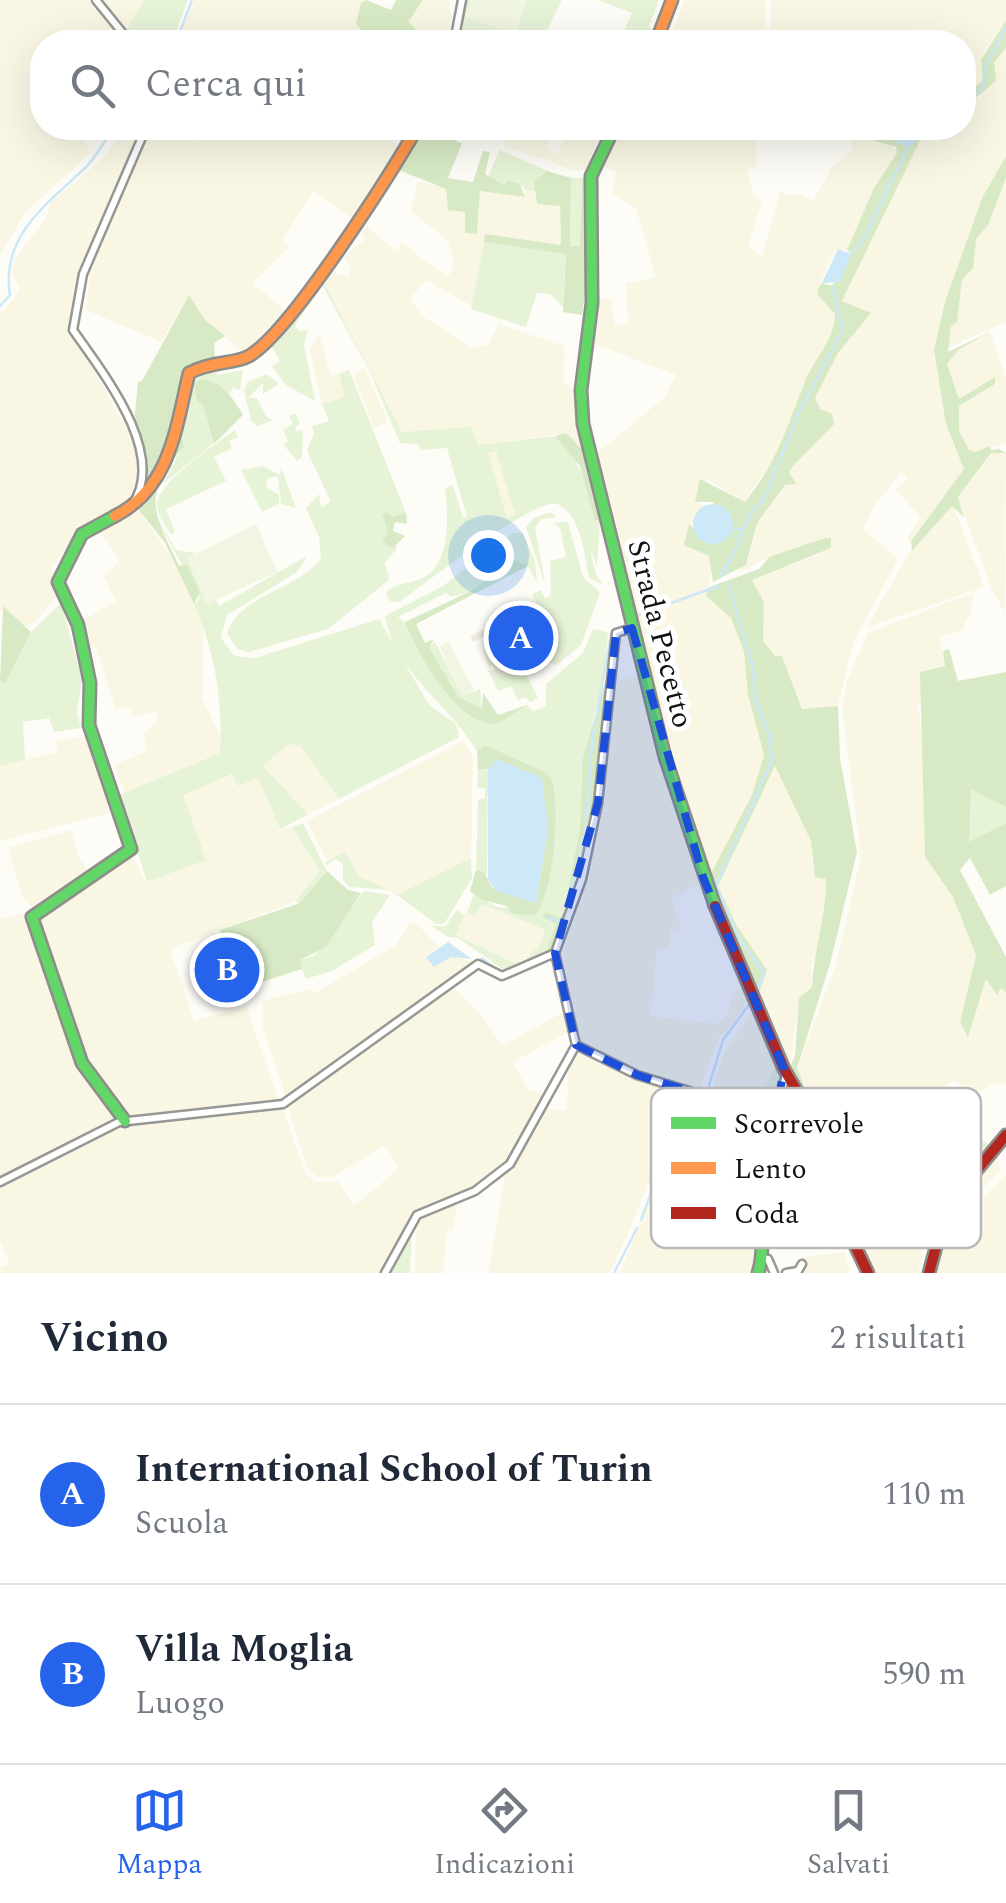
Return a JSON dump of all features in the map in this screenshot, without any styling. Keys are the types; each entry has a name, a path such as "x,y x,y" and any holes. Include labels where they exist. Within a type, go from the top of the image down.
{"street":[{"path":"96,0 120,30"},
{"path":"456,30 462,0"},
{"path":"661,30 672,0"},
{"path":"130,506 144,482 140,443 106,376 74,330 84,274 141,140"},
{"path":"126,1121 79,1056 32,917 131,849 89,725 90,683 78,625 57,585 82,534 140,504 166,463 189,373 212,361 246,358 276,334 410,140"},
{"name":"Strada Pecetto","path":"604,146 605,140"},
{"name":"Strada Pecetto","path":"607,140 591,176 589,195 592,303 582,409 632,628 675,790 703,877 794,1088"},
{"path":"385,1273 417,1215 475,1192 510,1164 576,1045 555,953 582,879 598,803 616,633 632,628"},
{"path":"0,1182 126,1121 284,1104 478,964 502,976 555,953"},
{"path":"576,1045 637,1075 679,1088"},
{"path":"782,1088 786,1073"},
{"path":"981,1165 1006,1135"},
{"path":"758,1273 763,1248"},
{"name":"Strada Pecetto","path":"856,1248 868,1273"},
{"path":"929,1273 936,1248"},
{"path":"762,1258 768,1259 774,1273"},
{"path":"786,1273 798,1271 802,1264"}],"highlighted area":[{"path":"632,628 703,877 784,1069 777,1107 767,1115 637,1075 576,1045 555,953 598,803 616,633"}],"shaded area":[{"path":"0,0 90,0 117,30 30,30 30,140 83,140 90,153 24,214 0,256"},
{"path":"102,0 144,0 127,29"},
{"path":"194,0 366,0 358,15 359,30 183,30"},
{"path":"423,0 449,0 449,30 416,30 407,22"},
{"path":"684,0 766,0 765,30 673,30"},
{"path":"771,0 1006,0 1006,20 985,50 983,81 976,86 976,30 771,30"},
{"path":"1006,48 1006,156 982,198 945,302 934,350 952,441 965,468 910,542 907,539 920,517 896,490 907,478 901,472 875,505 863,529 898,559 853,643 838,706 803,710 782,656 775,656 763,641 764,602 752,580 821,553 831,538 769,557 736,574 749,559 757,523 785,485 797,484 789,473 827,427 815,398 838,353 870,313 842,301 893,191 920,140 976,140 976,99 990,84 994,61"},
{"path":"118,140 138,140 81,271 70,329 132,438 137,459 135,493 126,507 91,523 52,566 57,596 35,622 25,626 4,607 0,611 0,315 20,290 11,269 15,258 47,217 51,202"},
{"path":"145,140 391,140 403,150 353,219 313,191 282,241 289,247 253,283 288,313 247,355 205,320 189,296 161,342 86,310 90,270"},
{"path":"504,140 550,140 547,148 558,155 564,140 598,140 586,170 573,170 505,146"},
{"path":"615,140 755,140 756,165 747,171 754,196 762,202 748,247 762,257 781,188 785,195 800,194 813,201 831,169 852,150 852,140 879,140 879,145 891,145 897,153 874,188 847,250 838,250 832,256 818,288 835,314 835,328 804,383 778,453 744,502 707,479 695,501 703,505 694,524 690,523 713,564 706,596 731,618 744,652 764,755 752,795 708,879 672,766 595,455 665,397 676,375 589,342 595,298 611,299 615,325 628,324 626,283 656,278 636,208 612,194 616,171 603,167"},
{"path":"1006,178 1006,322 946,348 951,325 957,322 962,280 972,268 976,239 988,225"},
{"path":"418,181 447,189 465,211 466,233 477,233 480,191 524,197 525,190 538,192 560,206 561,245 485,234 472,306 426,280 410,299 425,318 473,348 489,344 499,324 565,346 563,381 577,393 583,450 566,433 478,445 474,440 402,432 321,277 333,263 337,274 349,277 351,269 344,257 366,238 361,234 367,226 395,251 402,243 446,276 450,274 454,261 448,241 411,211"},
{"path":"990,332 1006,378 1006,443 976,452 969,450 959,431 959,406 995,384 995,378 958,400 947,364 958,350"},
{"path":"320,334 330,375 339,374 346,398 322,404 309,348"},
{"path":"365,369 388,422 374,428 353,374"},
{"path":"496,450 515,516 506,519 487,452"},
{"path":"992,453 1006,453 1005,613 992,590 958,497"},
{"path":"953,505 984,587 867,627 909,553"},
{"path":"139,510 178,567 203,624 202,698 221,737 220,753 125,793 114,765 146,752 144,733 158,722 156,711 133,717 130,707 116,710 95,646 88,647 79,621 116,602 104,577 120,560 98,530"},
{"path":"973,593 971,611 962,630 939,637 946,666 918,703 926,775 925,857 953,897 973,940 976,955 960,1022 986,978 1006,993 1006,1084 993,1083 981,1090 953,1081 944,1088 805,1088 797,1068 835,968 861,857 842,708 847,681 868,633"},
{"path":"502,620 517,650 527,645 533,657 492,679 488,670 499,670 518,661 518,656 503,627 473,642 470,636"},
{"path":"618,674 621,681 641,675 701,883 671,899 681,929 670,929 669,948 657,948 650,1016 718,1024 729,1012 732,997 742,983 749,999 728,1031 720,1035 700,1088 688,1088 625,1068 581,1044 563,956 596,843"},
{"path":"89,736 117,811 0,841 0,766 57,752 56,741"},
{"path":"463,741 473,757 471,858 397,895 360,877 345,852 327,861 307,821"},
{"path":"288,743 300,746 339,799 307,815 262,766"},
{"path":"776,765 811,841 815,877 826,878 820,949 812,964 812,987 805,991 793,1033 793,1053 787,1064 757,998 767,970 737,926 718,886"},
{"path":"233,774 258,778 280,830 291,827 319,871 296,901 170,949 194,1021 246,1006 279,1101 126,1118 84,1061 36,927 37,917 92,876 132,855 146,883 205,860 182,795"},
{"path":"71,830 79,858 88,871 35,910 23,899 8,848"},
{"path":"481,903 546,931 538,952 516,965 455,935 465,912 475,916"},
{"path":"23,913 30,919 78,1061 119,1119 0,1179 0,919"},
{"path":"410,923 416,923 439,947 426,957 476,962 286,1098 263,1028 262,1001 309,989 313,994 395,946"},
{"path":"453,987 485,1020 502,1046 567,1010 571,1030 513,1062 528,1090 546,1094 501,1170 469,1191 417,1211 382,1273 0,1273 0,1268 10,1264 0,1241 0,1185 127,1123 282,1106 306,1175 316,1181 339,1182 353,1205 362,1200 399,1168 385,1145 331,1178 317,1177 307,1168 287,1105"},
{"path":"753,1010 777,1063 765,1088 712,1088 724,1053"},
{"path":"575,1053 667,1086 651,1088 648,1183 610,1273 488,1273 506,1172 545,1109 567,1111 568,1067"},
{"path":"997,1150 1000,1171 981,1188 981,1170"},
{"path":"1006,1174 1006,1273 934,1273 941,1248 981,1248 981,1192 986,1195"},
{"path":"651,1197 651,1248 759,1248 755,1273 620,1273"},
{"path":"457,1202 453,1230 447,1231 443,1273 415,1273 416,1219"},
{"path":"861,1248 924,1248 918,1273 874,1273"},
{"path":"845,1252 850,1273 761,1273 765,1257 771,1255 776,1270 783,1271 803,1257"}],"green space":[{"path":"144,0 188,0 177,30 127,29"},
{"path":"366,0 391,10 396,0 423,0 408,22 417,30 361,30 356,24 361,3"},
{"path":"464,0 471,0 466,17 505,30 462,30"},
{"path":"471,0 526,0 517,30 465,17"},
{"path":"526,0 562,0 547,30 517,30"},
{"path":"598,0 659,0 649,27 654,30 624,30 632,13"},
{"path":"1006,20 1006,48 994,62 996,81 976,98 976,86 983,81 981,60"},
{"path":"413,140 454,140 462,143 448,178 473,182 483,151 490,152 485,174 504,185 507,180 520,184 525,197 480,191 477,234 465,233 465,212 448,210 446,189 396,169"},
{"path":"893,140 908,147 920,140 842,301 871,313 838,353 815,398 820,409 832,414 834,424 793,466 789,473 797,484 785,485 757,523 746,565 713,582 709,556 684,545 689,523 696,532 714,502 695,502 700,479 745,502 773,459 834,323 835,314 817,294 818,288 822,283 832,286 851,254 847,250 874,188 897,153 896,147 875,141"},
{"path":"500,150 547,171 534,182 538,192 525,190 520,184 504,185 488,176"},
{"path":"1006,156 1006,178 988,225 976,239 973,268 962,280 957,322 951,326 948,352 990,332 958,350 947,364 959,399 995,377 995,384 959,406 959,431 969,450 976,452 990,446 991,450 1006,453 991,453 958,497 964,517 952,506 912,551 911,541 964,469 946,424 934,350 945,302 982,198"},
{"path":"547,171 571,178 570,246 580,246 582,178 587,180 588,270 582,315 563,312 566,254 484,242 485,234 561,245 560,206 537,204 534,182"},
{"path":"571,178 582,178 581,246 570,246"},
{"path":"484,242 566,253 563,307 550,294 537,293 526,327 471,309"},
{"path":"321,277 402,432 472,427 478,445 555,436 577,464 595,521 600,520 597,566 590,548 596,575 604,585 589,578 576,525 557,504 527,514 400,602 390,601 386,593 390,589 423,578 439,561 446,537 445,488 453,485 463,518 467,517 447,448 421,450 418,444 400,443 369,370 321,283 295,326 300,331 308,330 304,345 315,401 286,385 272,366 280,361 271,346","holes":["496,451 515,515 507,518 488,453"]},
{"path":"189,295 205,320 225,336 214,343 215,358 183,378 163,459 147,491 142,491 146,462 134,422 138,382"},
{"path":"205,366 215,367 217,375 243,370 240,390 233,388 229,394 209,379 203,405 214,443 163,484 180,451 176,436 189,378"},
{"path":"349,370 406,513 386,522 390,545 398,547 385,563 389,580 328,629 249,652 237,649 227,633 234,620 321,559 319,537 306,508 319,494 321,507 331,502 307,451 314,433 312,426 329,421 322,404 345,397 339,374"},
{"path":"267,374 279,384 263,394 263,383 248,398 257,398 267,417 273,420 258,426 251,421 244,390 248,382"},
{"path":"201,379 220,386 243,415 214,444 203,405 197,401 194,384"},
{"path":"295,413 300,424 295,427 297,432 303,430 302,457 297,461 283,444 288,441 283,430 293,424 289,416"},
{"path":"235,430 238,437 229,441 232,448 214,457 226,481 166,509 175,532 171,535 158,510 159,497 188,465"},
{"path":"566,433 583,450 600,520 595,521 580,466 555,436"},
{"path":"176,436 181,437 184,446 161,479 156,504 179,566 187,565 200,592 194,604 165,543 139,510"},
{"path":"263,466 280,475 281,467 296,508 281,504 278,476 268,478 266,487 279,495 279,504 262,512 241,470"},
{"path":"550,512 557,517 542,519 535,527 545,584 526,527 534,518"},
{"path":"154,513 176,550 196,553 187,558 207,604 216,600 219,606 307,556 297,572 227,615 221,638 234,656 255,658 379,619 429,705 456,724 459,737 339,799 300,746 288,744 263,766 307,815 280,829 258,778 238,786 232,774 183,795 206,860 147,882 119,795 220,753 221,733 216,677 194,604 200,598"},
{"path":"406,513 407,524 395,522 393,531 405,536 393,548 382,542 388,533 382,514 392,517"},
{"path":"568,522 583,577 600,592 581,645 557,665 533,657 527,645 532,642 517,613 521,611 533,632 542,637 551,633 532,594 541,590 545,598 551,596 550,561 566,557 560,528 554,523"},
{"path":"256,524 277,572 207,604 187,558"},
{"path":"513,533 523,533 535,562 537,583 528,566 515,560 472,591 451,597 446,593 398,617 405,622 435,675 480,722 527,705 534,711 546,706 546,684 583,653 593,629 608,632 604,680 583,756 581,828 564,910 560,918 545,914 543,919 556,924 545,955 507,972 458,938 448,937 430,925 445,927 457,910 464,915 456,935 516,964 528,959 533,949 538,951 545,930 482,904 475,916 467,913 474,894 497,907 541,908 555,791 545,772 485,745 477,751 411,671 390,636 385,616 443,586"},
{"path":"831,538 831,548 752,580 764,602 763,641 775,656 782,656 802,709 838,706 840,758 857,852 830,964 797,1068 805,1088 800,1088 789,1069 795,1056 799,998 812,987 826,879 815,877 811,841 775,766 718,886 737,926 767,970 757,998 708,879 752,795 764,755 748,695 744,652 731,618 706,596 707,588 759,569 769,557"},
{"path":"515,560 528,566 416,624 425,643 434,639 429,648 458,696 482,709 483,693 498,715 527,705 494,724 480,721 452,700 429,669 405,622 471,591"},
{"path":"61,603 82,679 77,713 81,728 54,732 49,718 23,722 25,760 0,766 0,681 5,684 31,632"},
{"path":"3,606 31,632 5,684 0,681"},
{"path":"448,641 474,690 463,696 439,646"},
{"path":"435,642 463,696 480,689 482,709 458,696 428,647"},
{"path":"483,649 491,662 493,654 515,654 518,661 495,672 492,664 490,670"},
{"path":"949,649 958,681 1006,672 1006,807 971,789 969,842 1006,823 1006,886 990,895 970,858 960,870 1006,957 1006,993 1001,988 997,995 986,979 968,1037 960,1022 976,955 953,897 925,857 920,672 945,666 943,651"},
{"path":"521,664 538,698 530,702 526,697 518,700 511,686 498,691 492,679"},
{"path":"610,666 583,867 560,938 545,955 556,924 543,918 545,912 560,918 564,910 580,829 583,756"},
{"path":"485,745 545,772 552,779 554,849 547,887 536,915 513,914 507,906 482,900 470,891 476,870 484,872 492,887 536,903 548,829 491,768 478,770 477,751"},
{"path":"488,769 487,875 476,870 478,800 485,798 485,788 477,788 478,770"},
{"path":"971,788 1006,807 1006,823 969,843"},
{"path":"303,823 327,871 300,904 296,901 319,871 292,827"},
{"path":"345,852 360,877 389,890 349,887 343,880 343,864 335,859 327,866 325,862"},
{"path":"471,858 472,878 444,924 436,924 397,895"},
{"path":"327,871 348,890 361,893 326,947 300,960 302,969 262,982 252,952 231,959 220,930 300,903"},
{"path":"364,891 390,895 372,922 375,945 332,971 306,979 299,960 314,956"},
{"path":"777,1063 780,1088 765,1088"},
{"path":"981,1139 992,1146 981,1159"},
{"path":"412,1228 410,1273 387,1273"}],"water":[{"path":"893,140 915,140 908,147"},
{"path":"838,249 851,254 840,282 822,283"},
{"path":"713,504 727,510 733,524 727,538 713,544 699,538 693,524 699,510"},
{"path":"497,759 542,778 548,829 536,903 496,891 488,879 488,769"},
{"path":"448,942 472,959 451,957 434,967 426,957"}],"waterway":[{"path":"181,30 192,0"},
{"path":"976,93 983,87 987,63 1006,28"},
{"path":"0,306 10,295 12,255 30,222 90,163 106,140"},
{"path":"851,254 862,242 908,147"},
{"path":"727,574 726,565 746,522 763,501 800,410 843,330 832,286"},
{"path":"733,530 743,528"},
{"path":"720,577 726,565"},
{"path":"728,583 752,663 756,702 769,734 772,761 716,885 738,937 764,973 756,992"},
{"path":"636,616 718,586"},
{"path":"566,913 586,828 592,741 611,635"},
{"path":"547,917 563,923"},
{"path":"552,951 560,930"},
{"path":"482,958 496,970"},
{"path":"708,1088 723,1040 751,1002"},
{"path":"641,1220 651,1193"},
{"path":"614,1273 637,1228"}],"traffic: fast":[{"path":"608,140 591,176 592,303 581,390 583,424 665,757 715,906"},
{"path":"115,516 82,534 58,582 78,625 90,683 89,725 131,849 32,917 82,1063 125,1121"},
{"path":"758,1273 762,1248"}],"traffic: slow":[{"path":"661,30 672,0"},
{"path":"115,516 148,490 159,473 168,455 189,373 247,357 265,344 312,288 410,140"}],"traffic: jam":[{"path":"715,906 795,1088"},
{"path":"981,1165 1006,1135"},
{"path":"856,1248 868,1273"},
{"path":"929,1273 936,1248"}],"place":[{"name":"International School of Turin","path":"521,638"},
{"name":"Villa Moglia","path":"227,970"}]}
